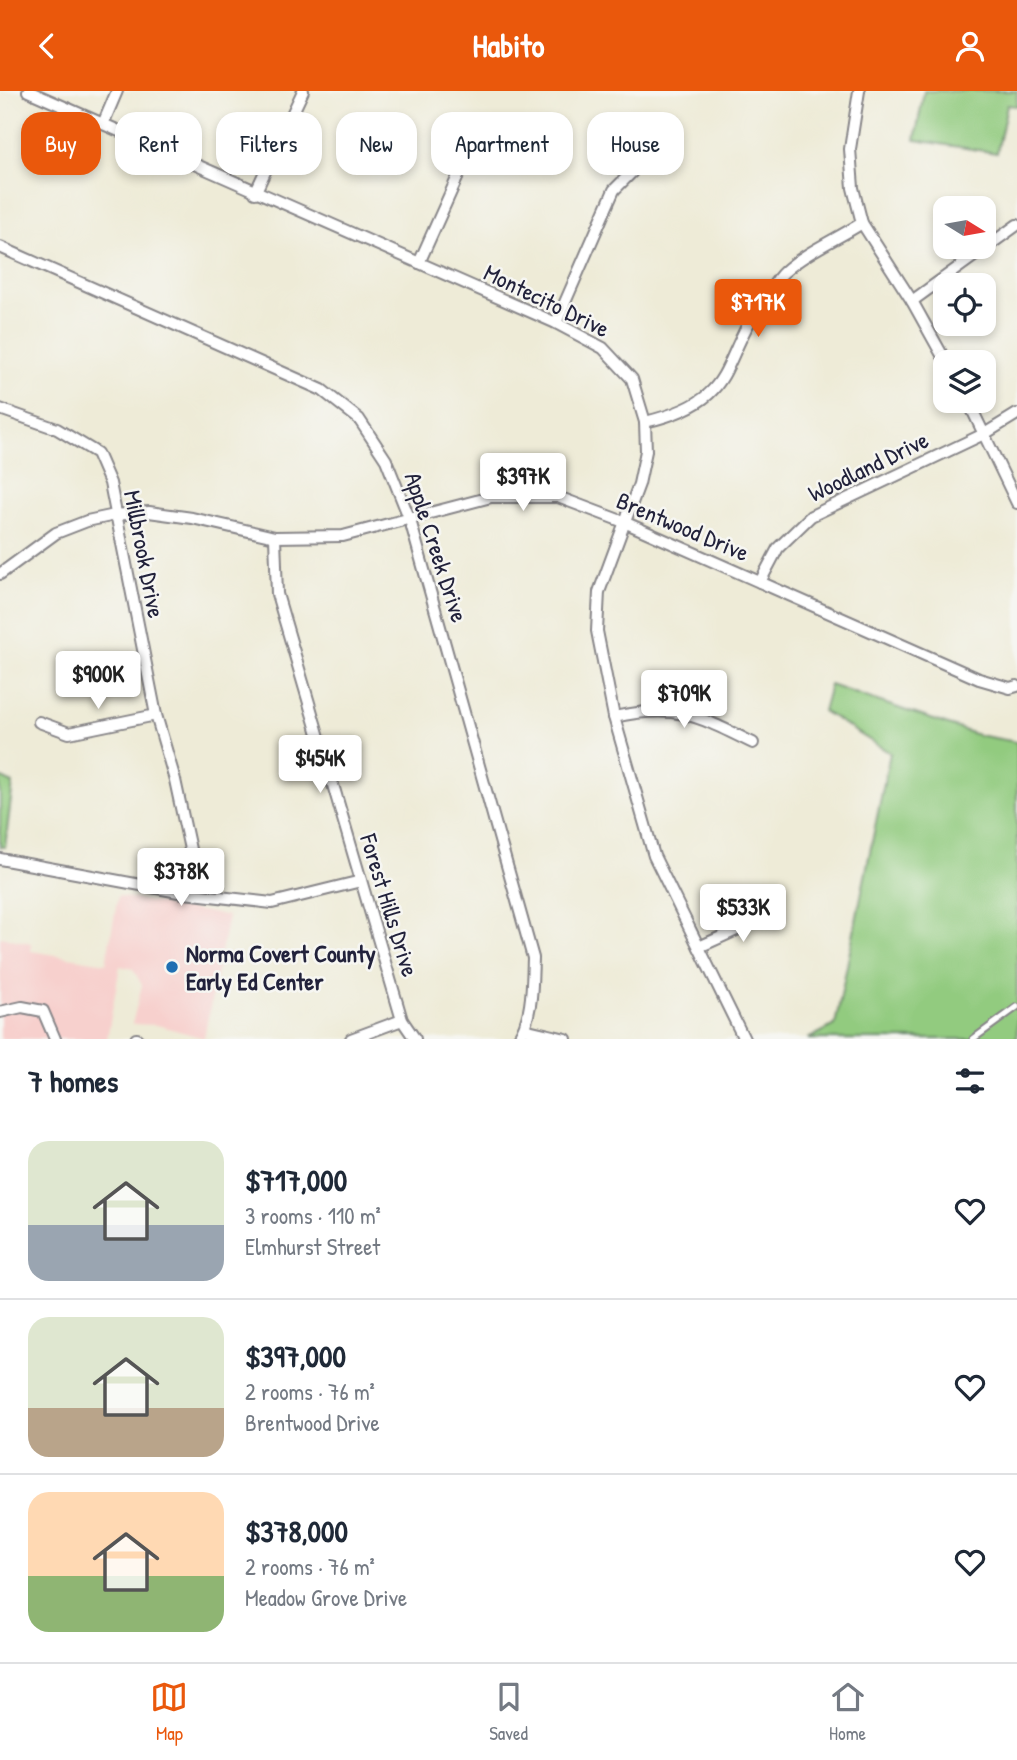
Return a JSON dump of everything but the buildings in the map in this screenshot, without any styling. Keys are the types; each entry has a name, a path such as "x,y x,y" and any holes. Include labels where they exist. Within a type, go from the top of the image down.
{"street":[{"name":"Montecito Drive","path":"28,91 556,323 603,348 632,379 645,422 646,450 639,484 598,592 597,631 614,717 654,856 744,1039"},
{"path":"103,124 117,91"},
{"path":"255,193 303,91"},
{"path":"859,91 850,149 853,188 862,223 939,350"},
{"path":"419,263 458,175"},
{"path":"556,323 614,190 629,175"},
{"path":"645,422 680,413 709,396 728,370 748,320 783,272 862,223"},
{"path":"912,302 1017,225"},
{"name":"Apple Creek Drive","path":"0,247 322,390 359,419 386,460 410,520 533,958 531,994 524,1029 518,1039"},
{"name":"Millbrook Drive","path":"0,409 57,429 97,453 110,483 156,715 175,781 191,854 184,893"},
{"path":"975,413 1017,503"},
{"name":"Woodland Drive","path":"760,582 778,548 811,516 986,433 1017,414"},
{"name":"Brentwood Drive","path":"0,574 56,534 87,521 115,515 149,512 192,517 275,537 343,536 491,497 558,497 624,522 979,679 1010,688 1017,686"},
{"name":"Forest Hills Drive","path":"275,537 278,594 402,1020 415,1039"},
{"path":"614,717 650,709 673,711 698,717 753,743"},
{"path":"39,722 69,733 156,715"},
{"path":"0,859 184,893 272,904 361,881"},
{"path":"699,947 774,913"},
{"path":"0,1012 22,1007 43,1011 55,1039"},
{"path":"351,1039 402,1020"},
{"path":"524,1029 565,1039"}],"lane":[{"path":"973,1039 1017,1007"}],"shaded area":[{"path":"118,896 228,916 204,1038 157,1025 132,1024 142,985 133,969 120,966 107,1039 0,1039 0,937 31,943 31,951 106,963"}],"green space":[{"path":"924,91 1017,91 1017,106 1007,105 997,153 915,140"},
{"path":"830,685 978,735 1017,742 1017,1039 808,1039 835,1025 890,753 823,711"},
{"path":"0,777 13,783 5,847 0,847"}],"place":[{"name":"Norma Covert County Early Ed Center","path":"172,967"}]}
